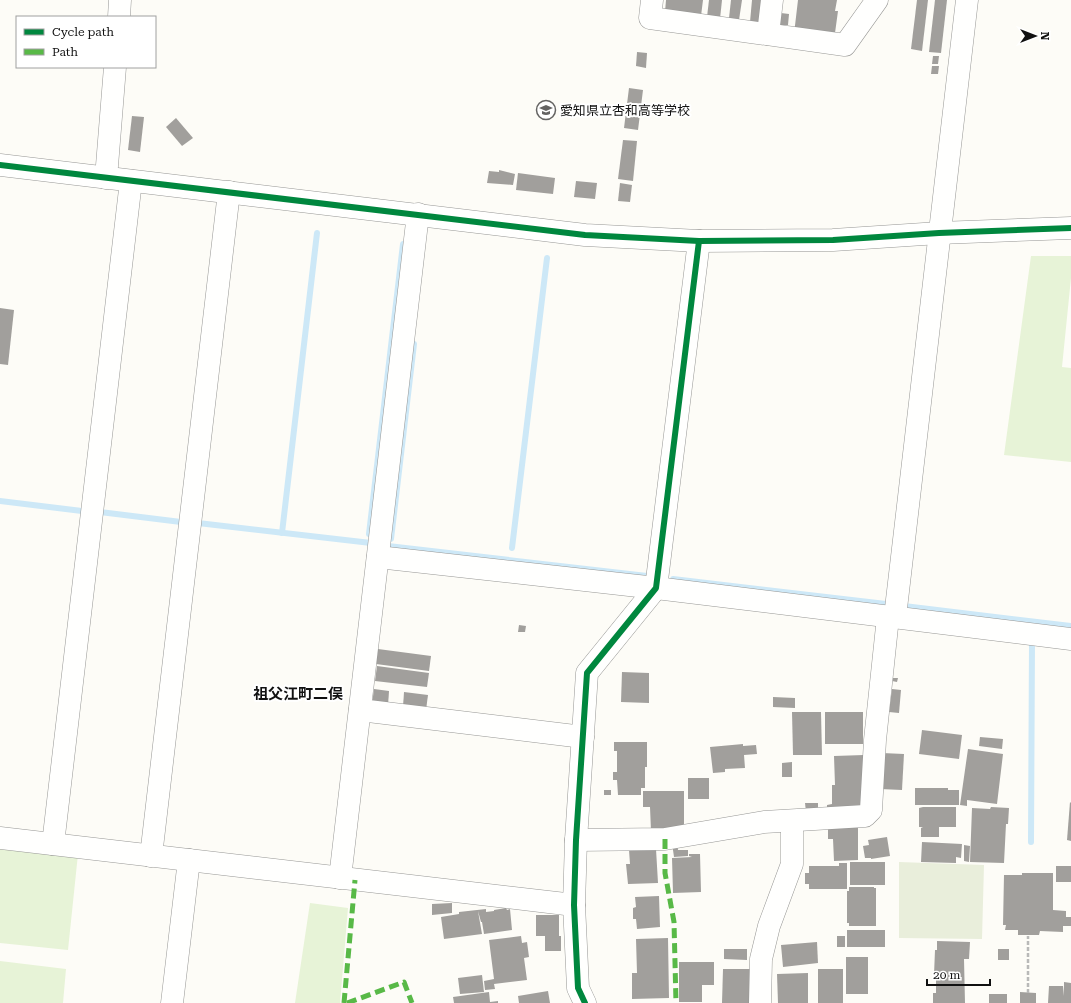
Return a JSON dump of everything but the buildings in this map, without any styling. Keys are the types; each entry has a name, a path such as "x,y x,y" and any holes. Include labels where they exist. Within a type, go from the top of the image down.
{"street":[{"path":"118,16 120,0"},
{"path":"652,0 650,18 845,45 876,0"},
{"path":"768,34 772,0"},
{"path":"576,840 665,839 764,822 865,816 871,810 875,740 892,617 967,0"},
{"path":"106,178 115,68"},
{"path":"0,165 585,235 698,240 834,240 939,233 1071,228"},
{"path":"53,844 131,181"},
{"path":"151,856 229,192"},
{"path":"340,878 418,214"},
{"path":"585,1003 578,988 574,905 576,840 587,673 656,588 698,240"},
{"path":"378,557 656,588 1071,639"},
{"path":"360,710 583,736"},
{"path":"760,1003 762,959 769,926 792,864 792,821"},
{"path":"0,838 574,905"},
{"path":"172,1003 189,860"}],"path":[{"path":"1028,936 1028,993"}],"green space":[{"path":"1031,256 1071,256 1071,278 1062,367 1071,368 1071,462 1004,455"},
{"path":"0,845 78,854 68,950 0,943"},
{"path":"899,862 984,865 982,939 899,938"},
{"path":"310,903 348,908 340,1003 295,1003"},
{"path":"0,961 66,969 63,1003 0,1003"}],"waterway":[{"path":"282,533 317,233"},
{"path":"369,534 403,244"},
{"path":"512,548 547,258"},
{"path":"391,539 414,344"},
{"path":"0,501 82,511"},
{"path":"100,512 181,522"},
{"path":"198,523 371,543"},
{"path":"388,546 647,576"},
{"path":"673,579 886,604"},
{"path":"904,606 1071,626"},
{"path":"1031,842 1032,641"}],"marked path":[{"path":"665,839 665,873 674,922 676,1003"},
{"path":"344,1003 355,880"},
{"path":"347,1003 404,982 412,1003"}],"cycle path":[{"path":"0,165 585,235 699,241 833,240 939,233 1071,228"},
{"path":"585,1003 578,988 574,905 576,840 587,673 656,588 699,241"}],"place":[{"name":"愛知県立杏和高等学校","path":"546,110"}],"district":[{"name":"祖父江町二俣","path":"298,694"}]}
